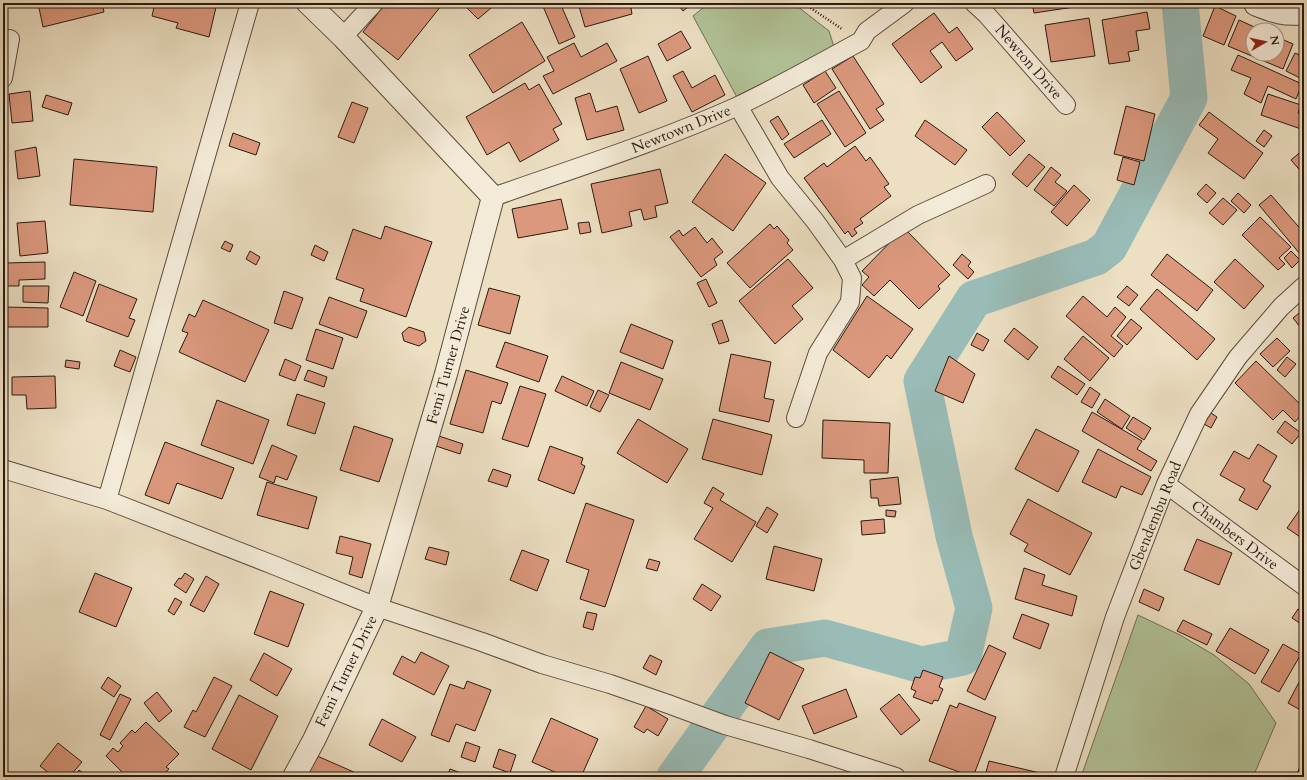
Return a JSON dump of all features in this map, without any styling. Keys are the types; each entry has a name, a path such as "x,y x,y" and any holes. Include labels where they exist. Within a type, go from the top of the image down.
{"street":[{"path":"107,500 250,3"},
{"path":"308,3 343,37 493,197"},
{"path":"343,37 374,3"},
{"path":"861,41 867,31 905,3"},
{"name":"Newton Drive","path":"974,3 987,15 1066,105"},
{"path":"1254,6 1274,14 1289,17 1304,16"},
{"path":"3,78 10,39"},
{"name":"Newtown Drive","path":"493,197 638,147 738,106 861,41"},
{"path":"738,106 780,178 815,221 843,260 852,278 850,302 818,353 796,418"},
{"path":"843,260 918,215 986,184"},
{"name":"Femi Turner Drive","path":"294,777 314,740 377,607 446,374 493,197"},
{"name":"Gbendembu Road","path":"1064,777 1115,617 1166,484 1199,414 1234,363 1280,308 1304,286"},
{"path":"3,469 107,500 377,607 482,642 542,664 661,701 718,723 809,749 896,777"},
{"name":"Chambers Drive","path":"1166,484 1304,586"}],"path":[{"path":"803,3 861,41"}],"green space":[{"path":"709,3 793,3 829,31 835,50 739,101 693,16"},
{"path":"1138,615 1180,635 1214,655 1249,684 1276,723 1253,777 1081,777"}],"building":[{"path":"38,3 102,3 104,12 43,27"},
{"path":"155,3 217,3 209,37 176,28 178,23 152,16"},
{"path":"386,3 437,3 441,6 398,60 363,32"},
{"path":"462,3 497,3 478,19"},
{"path":"560,3 575,37 559,44 542,4"},
{"path":"578,3 645,3 631,8 632,14 585,27"},
{"path":"677,3 693,3 683,11"},
{"path":"1032,3 1101,3 1034,13"},
{"path":"1215,6 1236,16 1224,45 1203,36"},
{"path":"1147,12 1150,29 1136,31 1139,50 1128,52 1130,61 1109,64 1102,20"},
{"path":"934,13 949,33 957,27 973,49 956,61 942,42 930,51 942,67 921,83 892,44"},
{"path":"1089,18 1095,56 1051,62 1045,25"},
{"path":"1239,20 1245,23 1245,53 1228,46"},
{"path":"522,22 545,61 493,93 469,55"},
{"path":"681,31 691,48 667,61 658,44"},
{"path":"1285,40 1293,44 1283,69 1266,62 1285,62"},
{"path":"574,43 581,57 607,43 617,61 553,94 543,76 554,71 547,57"},
{"path":"1295,53 1304,57 1304,80 1286,71"},
{"path":"1238,55 1245,58 1245,62 1253,62 1302,84 1296,99 1268,86 1261,103 1244,94 1251,78 1231,70"},
{"path":"648,56 667,101 639,113 620,69"},
{"path":"853,56 884,104 876,109 884,120 870,129 832,69"},
{"path":"683,71 692,88 715,75 725,95 692,112 673,76"},
{"path":"825,71 836,88 814,103 803,85"},
{"path":"525,83 529,90 539,84 562,124 553,129 559,140 520,162 509,142 487,155 466,117"},
{"path":"30,91 33,121 12,123 9,94"},
{"path":"839,91 866,133 845,147 817,104"},
{"path":"590,93 596,112 617,106 624,130 587,140 575,98"},
{"path":"1268,94 1301,105 1298,113 1304,115 1304,119 1301,129 1261,115"},
{"path":"46,95 72,103 68,115 42,107"},
{"path":"352,102 368,108 354,143 338,137"},
{"path":"1126,106 1155,114 1144,161 1114,154"},
{"path":"997,112 1025,141 1010,156 982,127"},
{"path":"1209,112 1263,153 1244,179 1208,153 1218,139 1199,125"},
{"path":"778,116 789,134 782,140 770,121"},
{"path":"822,120 831,134 794,158 784,144"},
{"path":"925,120 967,150 955,165 915,136"},
{"path":"1264,130 1272,136 1264,147 1256,141"},
{"path":"233,133 260,143 256,155 229,146"},
{"path":"855,146 866,161 870,157 889,184 884,187 891,196 860,219 863,223 854,229 857,233 852,237 848,231 845,234 804,178 824,163 827,167"},
{"path":"36,147 40,176 18,179 15,151"},
{"path":"1304,149 1304,175 1291,160"},
{"path":"725,154 766,183 733,231 692,202"},
{"path":"1029,154 1045,167 1027,187 1012,174"},
{"path":"1123,157 1140,162 1134,185 1117,180"},
{"path":"74,159 157,167 153,212 70,205"},
{"path":"1051,167 1061,175 1055,182 1067,191 1054,206 1034,190"},
{"path":"660,169 668,203 655,206 657,217 644,220 641,209 629,212 632,226 602,233 591,184"},
{"path":"1206,184 1216,193 1207,203 1197,194"},
{"path":"1074,185 1090,200 1067,226 1051,212"},
{"path":"1238,193 1251,205 1244,213 1231,201"},
{"path":"1271,195 1304,233 1304,251 1300,254 1259,205"},
{"path":"1223,198 1237,210 1223,225 1209,213"},
{"path":"561,199 568,229 518,238 512,209"},
{"path":"1260,217 1291,247 1279,258 1285,264 1278,270 1242,235"},
{"path":"45,221 48,253 20,256 17,223"},
{"path":"589,222 591,232 580,234 578,223"},
{"path":"770,224 774,229 777,226 789,240 787,243 793,250 750,288 727,263"},
{"path":"385,226 432,242 406,317 360,301 364,289 336,279 353,229 381,239"},
{"path":"695,227 707,243 712,238 723,252 714,259 717,265 701,277 670,237 679,230 683,236"},
{"path":"904,228 950,275 938,286 940,289 919,309 890,280 874,296 862,285 869,277 862,271"},
{"path":"225,241 233,245 230,252 221,248"},
{"path":"315,245 328,252 324,261 311,255"},
{"path":"250,251 260,257 256,265 246,259"},
{"path":"1291,251 1300,260 1292,268 1284,258"},
{"path":"962,254 971,262 968,266 974,272 968,279 953,265"},
{"path":"1167,254 1213,290 1197,311 1151,275"},
{"path":"788,259 813,288 792,306 803,319 775,344 739,301"},
{"path":"1235,259 1264,286 1244,309 1214,282"},
{"path":"45,262 45,279 19,280 19,286 6,286 5,263"},
{"path":"74,272 96,281 83,316 60,307"},
{"path":"706,279 717,303 709,307 697,283"},
{"path":"99,284 137,299 129,318 135,320 128,337 86,321"},
{"path":"23,286 49,286 48,303 23,302"},
{"path":"1127,286 1138,295 1129,306 1117,297"},
{"path":"489,288 520,296 510,334 478,325"},
{"path":"1157,289 1215,339 1197,360 1140,309"},
{"path":"284,291 303,298 292,329 274,323"},
{"path":"867,296 913,329 891,359 887,355 869,378 833,350"},
{"path":"1083,296 1107,317 1115,307 1126,317 1111,336 1123,346 1114,357 1066,316"},
{"path":"329,297 367,311 357,338 319,324"},
{"path":"203,300 269,330 245,382 179,352 188,333 182,331 189,314 195,317"},
{"path":"4,307 48,308 48,327 3,327"},
{"path":"1304,309 1304,332 1293,318"},
{"path":"1131,319 1142,328 1127,345 1117,336"},
{"path":"722,320 729,341 719,344 712,324"},
{"path":"631,324 673,341 663,369 620,352"},
{"path":"409,327 424,332 426,341 419,346 404,341 402,333"},
{"path":"1014,328 1038,347 1028,360 1004,341"},
{"path":"316,329 343,338 333,369 306,360"},
{"path":"977,333 989,340 983,351 971,345"},
{"path":"1083,336 1109,358 1090,381 1064,359"},
{"path":"1277,338 1290,351 1273,367 1260,354"},
{"path":"505,342 548,356 539,382 496,367"},
{"path":"120,350 136,357 130,372 114,366"},
{"path":"731,354 771,362 764,398 774,400 769,422 719,411"},
{"path":"949,356 975,374 963,403 935,391"},
{"path":"1287,357 1296,364 1285,377 1277,370"},
{"path":"285,359 301,366 295,381 279,375"},
{"path":"66,360 80,362 79,369 65,367"},
{"path":"1256,361 1304,408 1304,412 1295,422 1283,410 1273,420 1235,383"},
{"path":"621,362 663,379 650,410 609,393"},
{"path":"1058,366 1085,384 1077,395 1051,377"},
{"path":"308,370 327,377 324,387 304,380"},
{"path":"466,370 508,383 501,404 492,401 483,433 450,424"},
{"path":"55,376 56,408 27,409 26,395 12,395 12,377"},
{"path":"562,376 594,391 587,406 555,391"},
{"path":"520,386 546,394 528,447 502,439"},
{"path":"1090,387 1100,394 1092,408 1081,402"},
{"path":"598,390 609,395 600,412 590,407"},
{"path":"297,394 325,403 315,434 287,425"},
{"path":"1105,399 1130,416 1122,429 1097,412"},
{"path":"217,400 269,420 253,464 201,445"},
{"path":"1092,412 1142,441 1137,449 1157,461 1151,471 1082,431"},
{"path":"1211,413 1217,417 1211,428 1204,424"},
{"path":"1133,417 1151,428 1144,440 1126,428"},
{"path":"638,419 688,449 667,483 617,453"},
{"path":"713,419 772,435 762,475 702,459"},
{"path":"823,420 890,423 888,473 864,473 864,460 822,458"},
{"path":"1285,421 1301,433 1292,444 1277,432"},
{"path":"354,426 393,439 379,482 340,470"},
{"path":"1036,429 1079,451 1058,492 1015,469"},
{"path":"439,436 463,444 460,454 436,446"},
{"path":"165,442 234,468 222,499 177,483 169,504 145,495"},
{"path":"1258,444 1277,456 1263,481 1271,486 1257,510 1239,500 1245,489 1220,475 1234,451 1249,459"},
{"path":"272,445 297,456 287,480 276,476 274,483 259,477"},
{"path":"550,446 583,458 581,464 585,466 574,494 538,480"},
{"path":"1098,449 1151,477 1142,495 1121,486 1116,498 1082,482"},
{"path":"493,469 511,475 507,487 488,481"},
{"path":"898,477 901,504 879,506 878,498 871,498 870,480"},
{"path":"267,482 317,497 308,529 257,515"},
{"path":"713,487 724,494 720,500 756,522 732,562 694,539 713,508 704,503"},
{"path":"1028,499 1092,533 1070,575 1024,551 1028,544 1010,534"},
{"path":"586,503 634,520 605,607 580,599 589,570 566,562"},
{"path":"767,507 778,514 767,533 756,526"},
{"path":"1301,508 1304,510 1303,539 1287,528"},
{"path":"886,510 896,511 895,517 886,516"},
{"path":"884,519 885,533 862,535 861,521"},
{"path":"340,536 371,544 362,578 349,574 353,557 336,553"},
{"path":"1197,539 1232,553 1219,585 1184,570"},
{"path":"774,546 822,559 814,591 766,579"},
{"path":"429,547 449,552 446,565 425,559"},
{"path":"522,550 549,560 537,591 510,580"},
{"path":"649,559 660,562 657,571 646,568"},
{"path":"1024,568 1045,575 1042,585 1077,596 1072,616 1015,599"},
{"path":"95,573 132,588 116,627 79,612"},
{"path":"185,573 194,579 186,593 174,585"},
{"path":"206,576 219,584 204,612 190,605"},
{"path":"702,584 721,596 711,611 693,599"},
{"path":"1144,589 1164,598 1159,611 1139,602"},
{"path":"270,591 304,604 288,647 254,634"},
{"path":"175,598 182,602 174,615 168,611"},
{"path":"1298,609 1304,613 1304,626 1292,618"},
{"path":"587,612 597,614 593,630 583,627"},
{"path":"1022,614 1049,624 1040,649 1013,638"},
{"path":"1183,620 1212,634 1207,645 1177,631"},
{"path":"1230,628 1269,650 1255,674 1216,651"},
{"path":"1283,644 1301,654 1279,692 1261,682"},
{"path":"989,645 1006,653 985,700 967,691"},
{"path":"421,652 449,666 434,695 393,674 402,656 415,663"},
{"path":"770,652 804,669 779,720 745,703"},
{"path":"264,653 292,669 277,696 250,680"},
{"path":"650,655 662,661 656,675 643,668"},
{"path":"923,670 943,677 939,687 943,689 938,701 934,700 932,704 913,697 916,691 911,689 915,677 920,678"},
{"path":"1304,673 1304,712 1288,703"},
{"path":"108,677 121,686 114,697 101,688"},
{"path":"214,677 232,686 205,737 184,727 193,710 196,712"},
{"path":"467,681 491,690 475,731 456,724 449,742 431,735 450,684 464,689"},
{"path":"846,689 857,717 814,734 802,706"},
{"path":"157,692 172,711 159,722 144,703"},
{"path":"120,694 131,699 110,740 100,735"},
{"path":"899,694 920,720 901,735 880,709"},
{"path":"239,695 278,716 251,770 212,749"},
{"path":"959,703 996,717 973,777 929,761 950,705 957,708"},
{"path":"646,706 668,719 658,736 647,729 644,733 634,727"},
{"path":"551,718 598,739 581,777 566,777 532,762"},
{"path":"382,719 416,737 402,762 369,745"},
{"path":"146,722 179,754 166,767 169,769 161,777 153,777 152,775 150,777 127,777 106,756 113,748 118,752 123,746 120,743 132,730 135,733"},
{"path":"466,742 480,747 475,762 461,757"},
{"path":"58,743 82,762 69,777 54,777 40,766"},
{"path":"499,749 516,755 510,773 493,767"},
{"path":"315,755 365,777 305,777"},
{"path":"989,761 1040,773 1039,777 985,776"},
{"path":"1300,766 1304,767 1304,777 1296,777"},
{"path":"450,769 461,773 459,777 447,777"},
{"path":"79,770 88,777 74,777"}],"waterway":[{"path":"675,777 768,647 825,638 922,665 963,657 974,608 954,536 922,381 974,299 1096,257 1109,247 1189,98 1180,3"}]}
